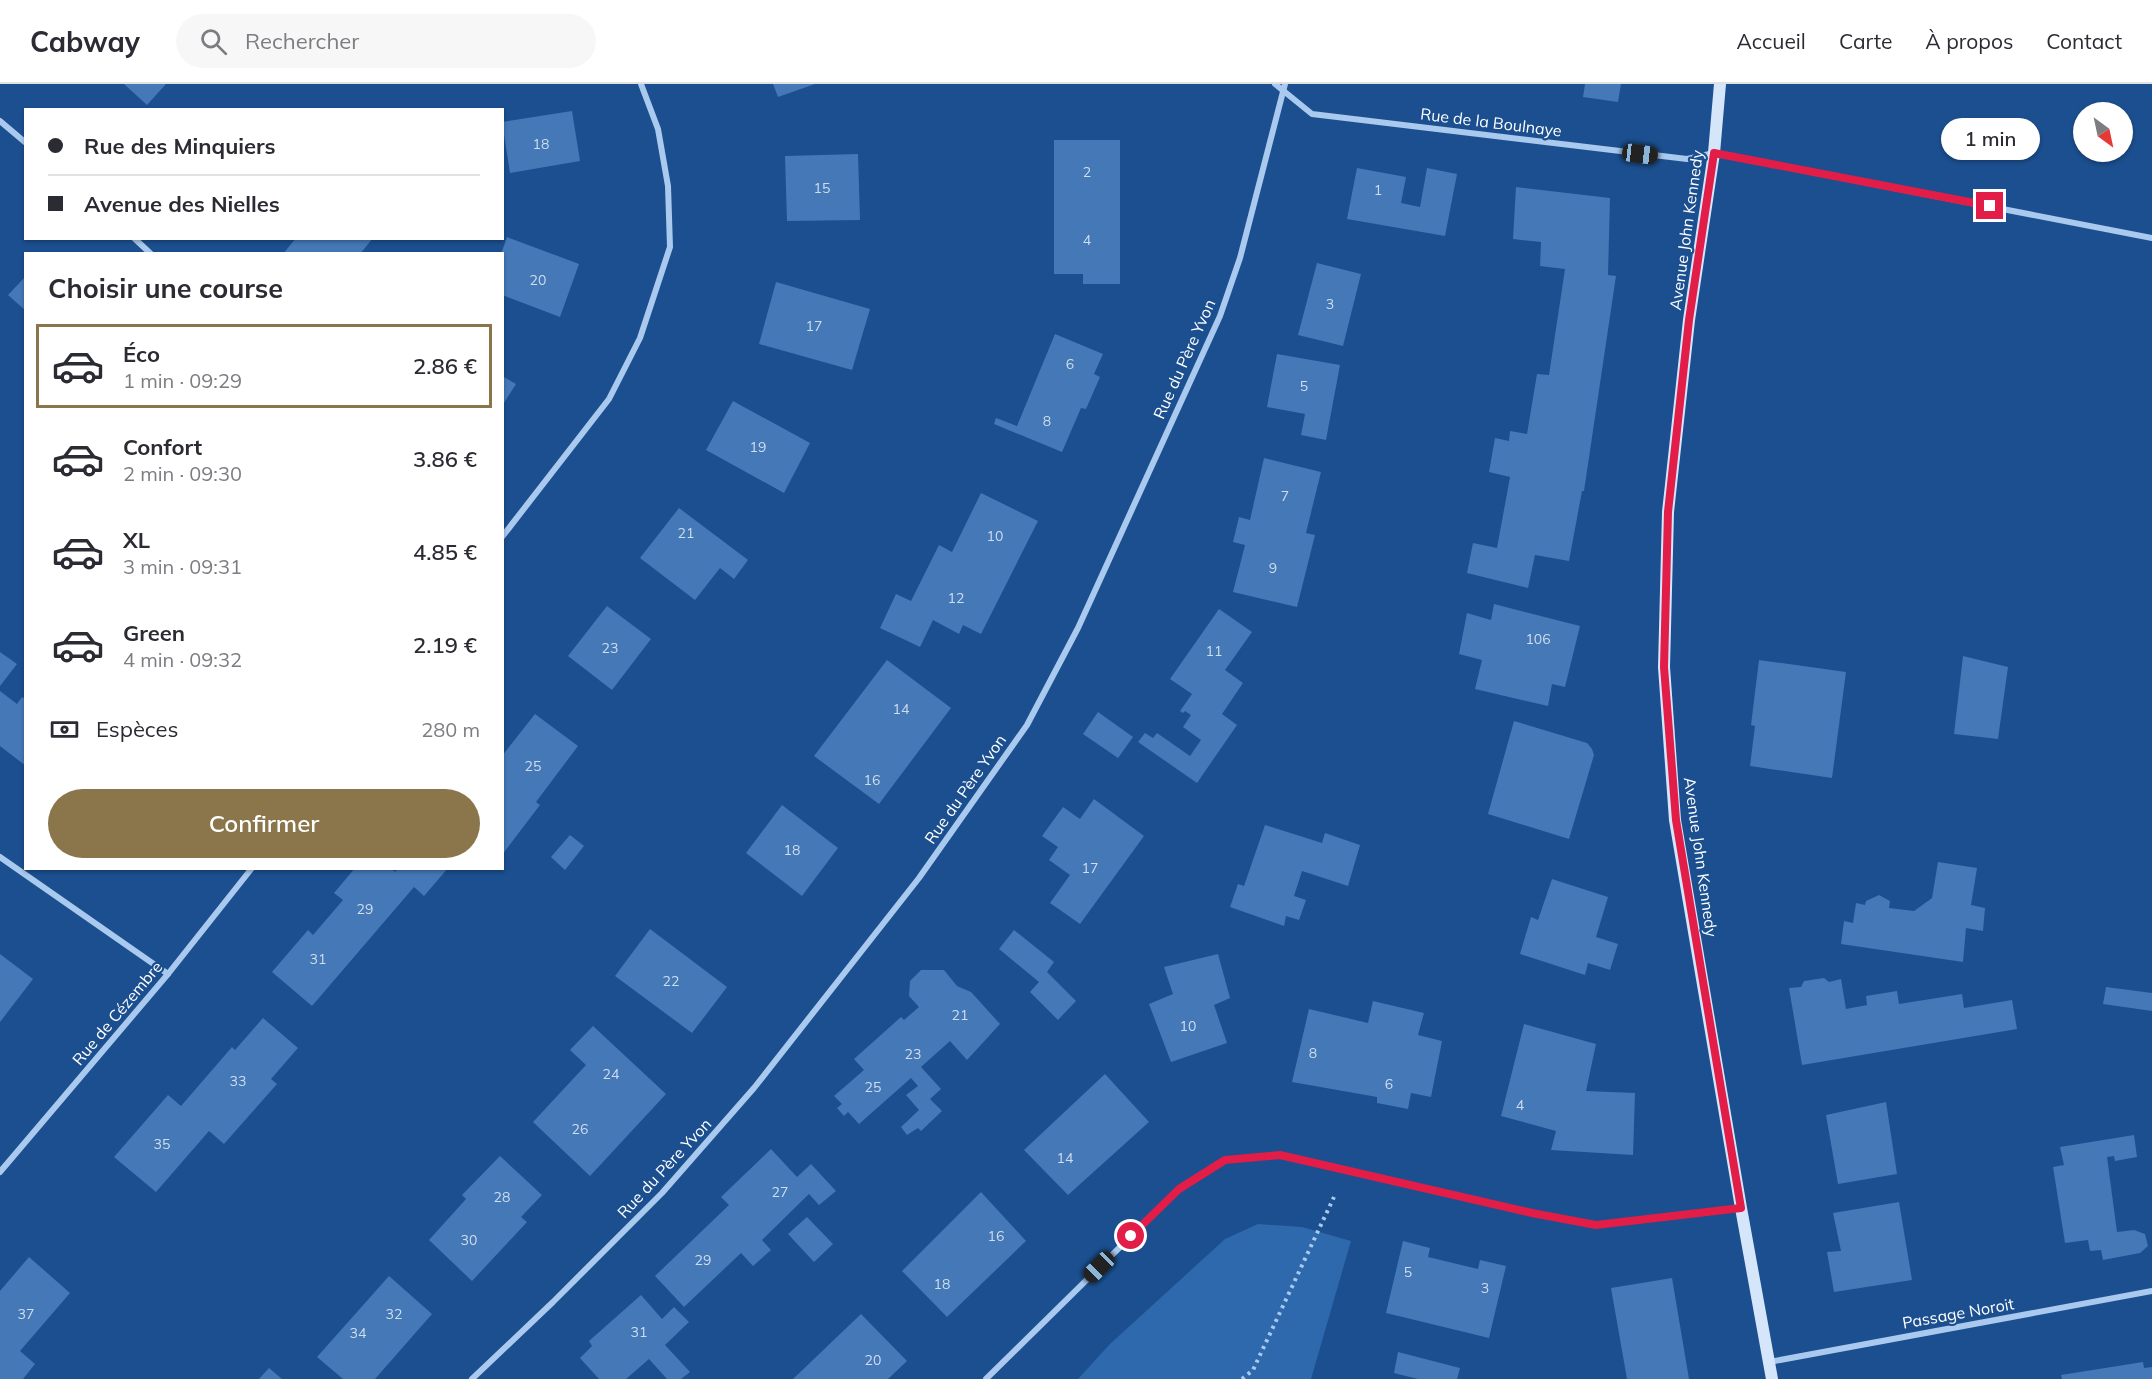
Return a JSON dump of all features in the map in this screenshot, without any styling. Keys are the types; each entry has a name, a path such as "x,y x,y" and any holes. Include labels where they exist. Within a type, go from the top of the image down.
{"main road":[{"name":"Avenue John Kennedy","path":"1720,84 1714,153 1689,320 1668,512 1664,667 1676,820 1772,1379"}],"street":[{"path":"504,534 609,399 640,338 670,247 668,186 657,129 641,84"},
{"name":"Rue de la Boulnaye","path":"1275,84 1312,114 1687,159 1714,153"},
{"name":"Rue du Père Yvon","path":"472,1379 662,1193 754,1088 919,878 1028,725 1078,628 1220,316 1240,258 1285,84"},
{"path":"0,121 24,141"},
{"path":"1714,153 2152,238"},
{"path":"136,240 149,252"},
{"path":"0,857 168,974"},
{"name":"Rue de Cézembre","path":"0,1172 168,974 250,870"},
{"path":"986,1379 1179,1189 1225,1160 1280,1155 1532,1213 1596,1225 1741,1208"},
{"name":"Passage Noroit","path":"1768,1362 2152,1291"}],"path":[{"path":"1242,1379 1253,1370 1347,1169"}],"shaded area":[{"path":"1258,1224 1302,1227 1351,1241 1311,1379 1078,1379 1110,1344 1225,1239"}],"building":[{"path":"124,84 166,84 147,105"},
{"path":"773,84 815,84 778,97"},
{"path":"1585,84 1621,84 1618,102 1583,97"},
{"path":"572,111 580,161 510,173 504,122"},
{"path":"1054,140 1120,140 1120,284 1083,284 1083,274 1054,274"},
{"path":"858,154 860,220 787,221 785,156"},
{"path":"1357,168 1406,177 1401,203 1420,207 1427,168 1457,174 1445,236 1347,219"},
{"path":"1516,187 1610,198 1608,275 1616,276 1584,491 1582,491 1569,561 1535,555 1528,588 1467,573 1473,543 1497,548 1510,477 1489,472 1495,438 1509,441 1510,431 1527,434 1537,374 1549,375 1565,269 1540,266 1541,242 1513,239"},
{"path":"507,237 579,264 560,317 504,296 504,252 502,252"},
{"path":"294,240 371,240 362,252 285,252"},
{"path":"1317,263 1361,274 1343,346 1298,335"},
{"path":"24,278 24,309 8,295"},
{"path":"776,282 870,309 852,370 759,344"},
{"path":"1055,334 1103,354 1094,374 1100,377 1086,409 1081,408 1062,452 994,424 996,418 1017,426"},
{"path":"1277,354 1340,365 1326,440 1301,435 1305,414 1267,407"},
{"path":"504,377 516,384 504,403"},
{"path":"733,401 810,443 784,493 706,450"},
{"path":"1264,458 1321,472 1306,533 1315,535 1297,607 1233,592 1245,545 1233,542 1239,517 1250,520"},
{"path":"981,493 1038,521 981,634 963,625 959,634 933,620 920,647 880,628 896,594 911,601 939,545 952,552"},
{"path":"679,508 748,560 734,579 720,568 695,600 640,558"},
{"path":"1494,604 1580,626 1565,687 1552,684 1548,706 1475,689 1482,660 1459,654 1467,613 1491,620"},
{"path":"607,606 651,639 612,690 568,656"},
{"path":"1219,609 1252,632 1225,670 1243,683 1222,714 1237,725 1197,783 1138,742 1145,733 1153,738 1157,733 1190,756 1201,740 1183,727 1191,715 1180,711 1192,694 1170,679"},
{"path":"0,652 17,664 0,686"},
{"path":"1963,656 2008,667 1998,739 1954,734"},
{"path":"887,660 951,708 879,804 814,756"},
{"path":"1759,660 1846,672 1832,778 1750,766 1755,726 1751,725"},
{"path":"0,691 17,704 22,697 24,698 24,764 0,746"},
{"path":"1098,712 1133,737 1118,758 1083,734"},
{"path":"535,714 578,746 536,802 540,805 504,852 504,753"},
{"path":"1514,721 1587,743 1592,749 1594,755 1569,839 1488,814"},
{"path":"1094,799 1144,836 1080,924 1050,903 1070,875 1049,860 1058,847 1042,836 1063,807 1080,819"},
{"path":"782,805 838,848 802,896 746,853"},
{"path":"1265,825 1322,843 1325,833 1360,845 1348,886 1302,871 1294,896 1306,900 1299,920 1286,916 1284,926 1230,907 1238,884 1244,886"},
{"path":"570,835 584,846 565,870 551,857"},
{"path":"1938,862 1977,868 1971,905 1985,908 1983,931 1966,928 1963,962 1841,944 1844,921 1853,923 1856,903 1865,905 1866,901 1879,895 1890,901 1889,908 1914,911 1932,898"},
{"path":"353,870 393,870 395,872 396,870 446,870 424,896 414,887 312,1006 272,972 308,930 313,935 343,900 334,893"},
{"path":"1552,879 1608,897 1596,937 1618,944 1610,970 1588,963 1585,975 1520,954 1531,917 1538,920"},
{"path":"650,929 727,987 692,1033 615,976"},
{"path":"1014,930 1054,962 1047,972 1076,1001 1058,1020 1030,992 1039,982 999,949"},
{"path":"0,954 33,979 0,1022"},
{"path":"1218,954 1230,998 1214,1005 1227,1043 1171,1062 1149,1004 1173,994 1164,967"},
{"path":"921,970 944,970 957,986 971,992 1000,1024 967,1060 950,1041 921,1067 941,1089 930,1099 942,1111 921,1131 918,1128 907,1135 901,1127 919,1110 906,1095 918,1086 911,1078 859,1124 848,1112 844,1116 837,1108 842,1104 834,1096 864,1070 854,1059 901,1017 904,1020 919,1007 909,996 910,981"},
{"path":"1824,978 1829,982 1841,979 1846,1009 1867,1005 1866,996 1897,991 1899,1004 1962,994 1964,1008 2012,1000 2017,1029 1802,1065 1789,988 1801,987 1804,981"},
{"path":"2106,987 2152,993 2152,1011 2103,1004"},
{"path":"1373,1001 1424,1013 1418,1035 1442,1041 1431,1097 1411,1093 1408,1109 1377,1103 1377,1097 1292,1082 1309,1009 1368,1023"},
{"path":"263,1018 298,1048 271,1079 277,1084 224,1144 209,1131 156,1192 114,1157 168,1095 181,1106 232,1047 235,1050"},
{"path":"1524,1024 1596,1044 1586,1091 1635,1093 1633,1155 1551,1150 1556,1131 1501,1116"},
{"path":"593,1026 666,1094 590,1176 533,1122 586,1065 570,1050"},
{"path":"1105,1074 1149,1122 1068,1195 1024,1150"},
{"path":"1886,1102 1897,1174 1838,1184 1826,1115"},
{"path":"2134,1135 2137,1157 2115,1161 2114,1156 2107,1157 2117,1232 2134,1230 2145,1234 2148,1246 2140,1253 2103,1260 2101,1250 2090,1251 2088,1240 2065,1243 2053,1167 2064,1165 2060,1147"},
{"path":"771,1149 797,1177 811,1164 836,1191 819,1205 809,1194 762,1240 771,1250 753,1266 741,1253 684,1307 655,1276 729,1205 721,1197"},
{"path":"500,1156 542,1195 521,1217 527,1222 472,1281 429,1240 466,1199 462,1195"},
{"path":"981,1192 1026,1241 947,1317 902,1271"},
{"path":"1899,1202 1912,1280 1834,1292 1827,1252 1841,1251 1833,1213"},
{"path":"807,1217 833,1244 814,1262 788,1234"},
{"path":"1403,1241 1430,1248 1428,1257 1478,1269 1480,1260 1506,1266 1489,1338 1386,1313"},
{"path":"29,1257 70,1293 20,1351 35,1364 23,1379 0,1379 0,1291"},
{"path":"389,1276 432,1314 375,1379 343,1379 317,1357"},
{"path":"1672,1278 1689,1379 1627,1379 1611,1288"},
{"path":"641,1295 662,1319 674,1307 689,1322 665,1345 690,1372 681,1379 667,1379 649,1359 626,1379 599,1379 580,1358 592,1346 589,1341"},
{"path":"861,1314 907,1361 888,1379 793,1379"},
{"path":"1398,1352 1460,1368 1457,1379 1418,1379 1394,1373"},
{"path":"2143,1362 2144,1368 2152,1367 2152,1379 2062,1379 2061,1375"},
{"path":"269,1368 282,1379 259,1379"}],"route":[{"path":"1131,1236 1179,1189 1225,1160 1280,1155 1532,1213 1596,1225 1741,1208 1676,820 1664,667 1668,512 1689,320 1714,153 1990,206"}]}
